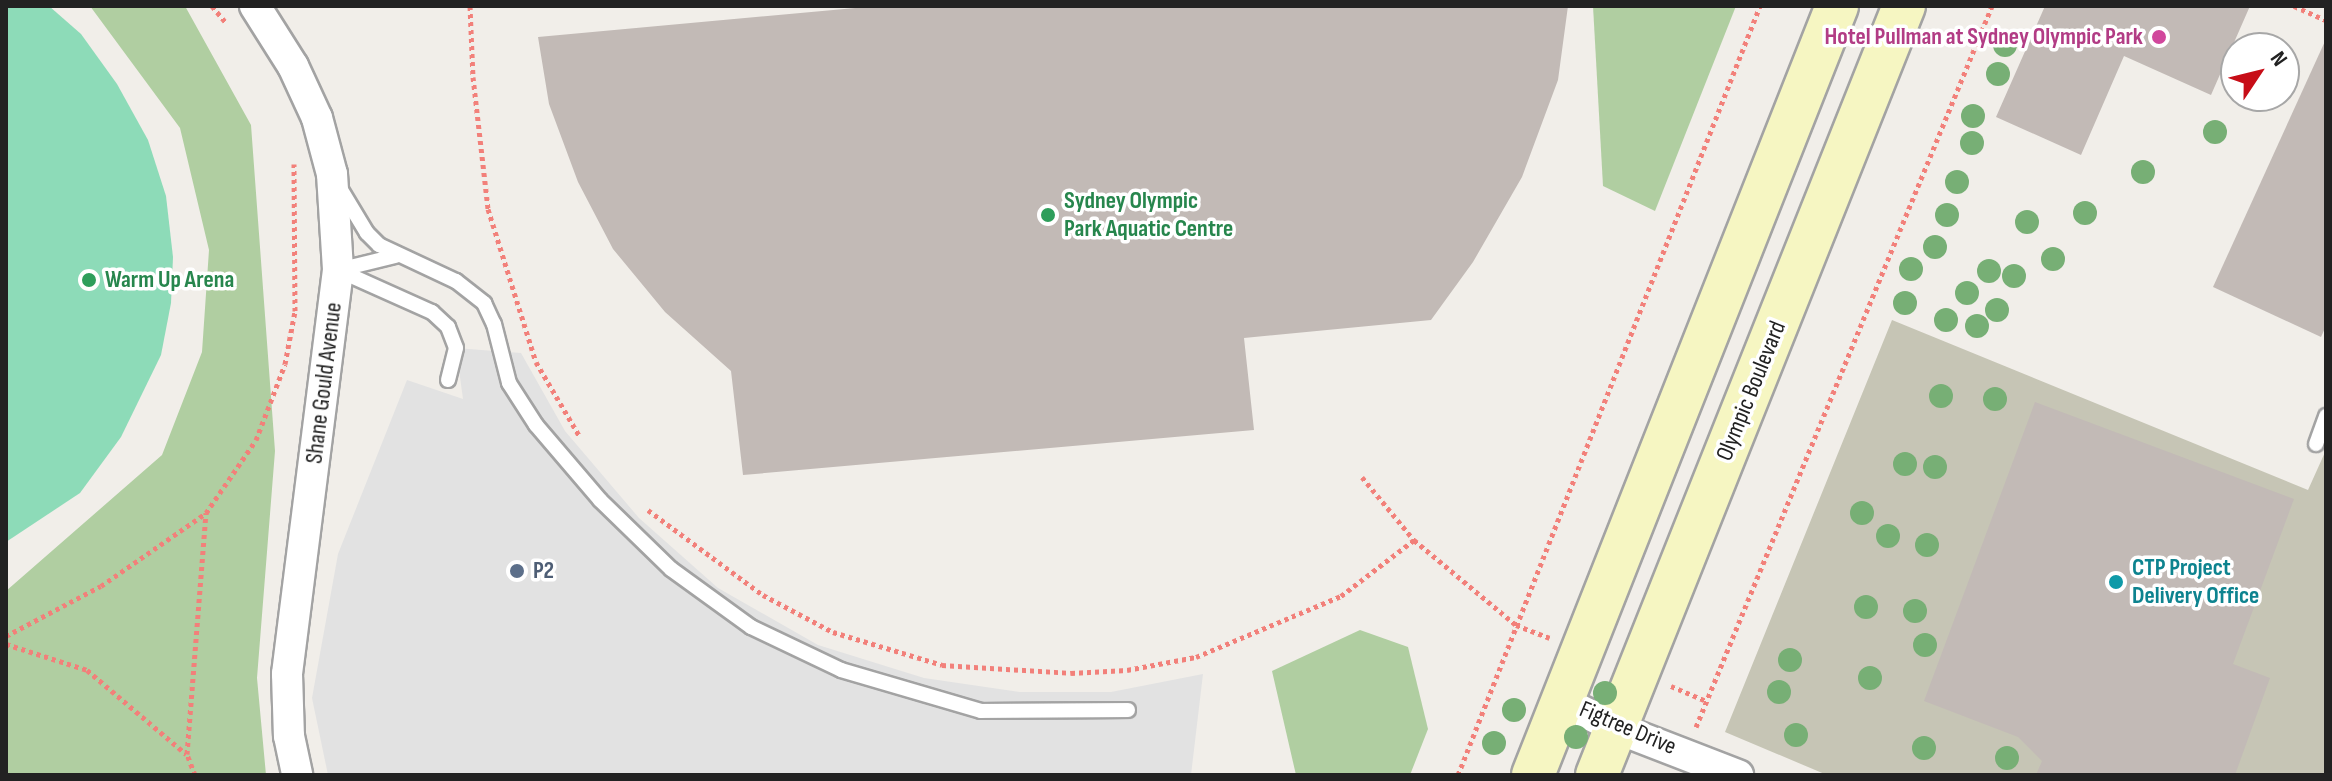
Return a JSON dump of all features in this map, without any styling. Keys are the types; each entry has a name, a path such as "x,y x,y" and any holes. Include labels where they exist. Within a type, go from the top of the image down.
{"street":[{"name":"Shane Gould Avenue","path":"255,6 293,66 317,118 332,174 338,270 287,674 289,736 297,775"},
{"path":"1533,775 1837,6"},
{"name":"Olympic Boulevard","path":"1597,775 1904,6"},
{"name":"Figtree Drive","path":"1562,701 1616,728 1738,775"}],"lane":[{"path":"332,174 367,233 395,256 456,281 484,303 494,324 509,383 536,425 600,500 671,569 751,627 841,670 981,711 1128,710"},
{"path":"338,270 395,256"},
{"path":"338,270 432,312 448,327 456,348 448,380"},
{"path":"2316,444 2326,416"}],"path":[{"path":"212,6 230,28"},
{"path":"470,6 473,77 488,209 536,362 581,438"},
{"path":"1458,775 1760,6"},
{"path":"1696,728 1992,6"},
{"path":"2294,6 2326,20"},
{"path":"6,636 101,586 206,513 256,440 285,364 295,311 294,161"},
{"path":"1362,477 1414,540 1516,625 1553,639"},
{"path":"640,503 763,595 833,632 942,665 1071,673 1127,670 1196,657 1341,596 1414,540"},
{"path":"195,775 187,754 206,513"},
{"path":"6,644 87,670 187,754"},
{"path":"1665,684 1707,701"}],"shaded area":[{"path":"1892,320 2308,490 2326,450 2326,775 1827,775 1725,732"},
{"name":"P2","path":"456,348 521,353 565,431 639,518 718,588 818,645 924,678 1020,692 1111,692 1203,674 1191,775 328,775 312,698 338,554 407,380 463,399"}],"green space":[{"name":"Warm Up Arena","path":"6,6 49,6 81,34 117,84 148,140 166,196 173,257 171,303 161,355 121,437 80,493 6,542"},
{"path":"90,6 185,6 251,125 275,451 257,678 266,775 6,775 6,591 162,455 202,352 209,250 180,128"},
{"path":"1593,6 1736,6 1655,211 1603,186"},
{"path":"1360,630 1408,647 1428,729 1410,775 1296,775 1272,671"}],"building":[{"name":"Sydney Olympic Park Aquatic Centre","path":"877,6 1568,6 1558,80 1522,177 1473,262 1431,320 1244,338 1254,430 743,475 731,371 665,312 613,249 578,182 549,104 538,37"},
{"path":"2045,6 2250,6 2239,32 2220,32 2220,74 2211,95 2124,56 2081,155 1996,117"},
{"path":"2326,39 2326,326 2321,337 2213,287 2293,112 2300,112 2300,96"},
{"name":"CTP Project Delivery Office","path":"2035,402 2294,499 2233,664 2270,678 2235,775 2036,775 2042,761 2018,737 1924,701"}],"place":[{"name":"Hotel Pullman at Sydney Olympic Park","path":"2159,37"},
{"name":"Sydney Olympic Park Aquatic Centre","path":"1048,215"},
{"name":"Warm Up Arena","path":"89,280"},
{"name":"P2","path":"517,571"},
{"name":"CTP Project Delivery Office","path":"2116,582"}]}
